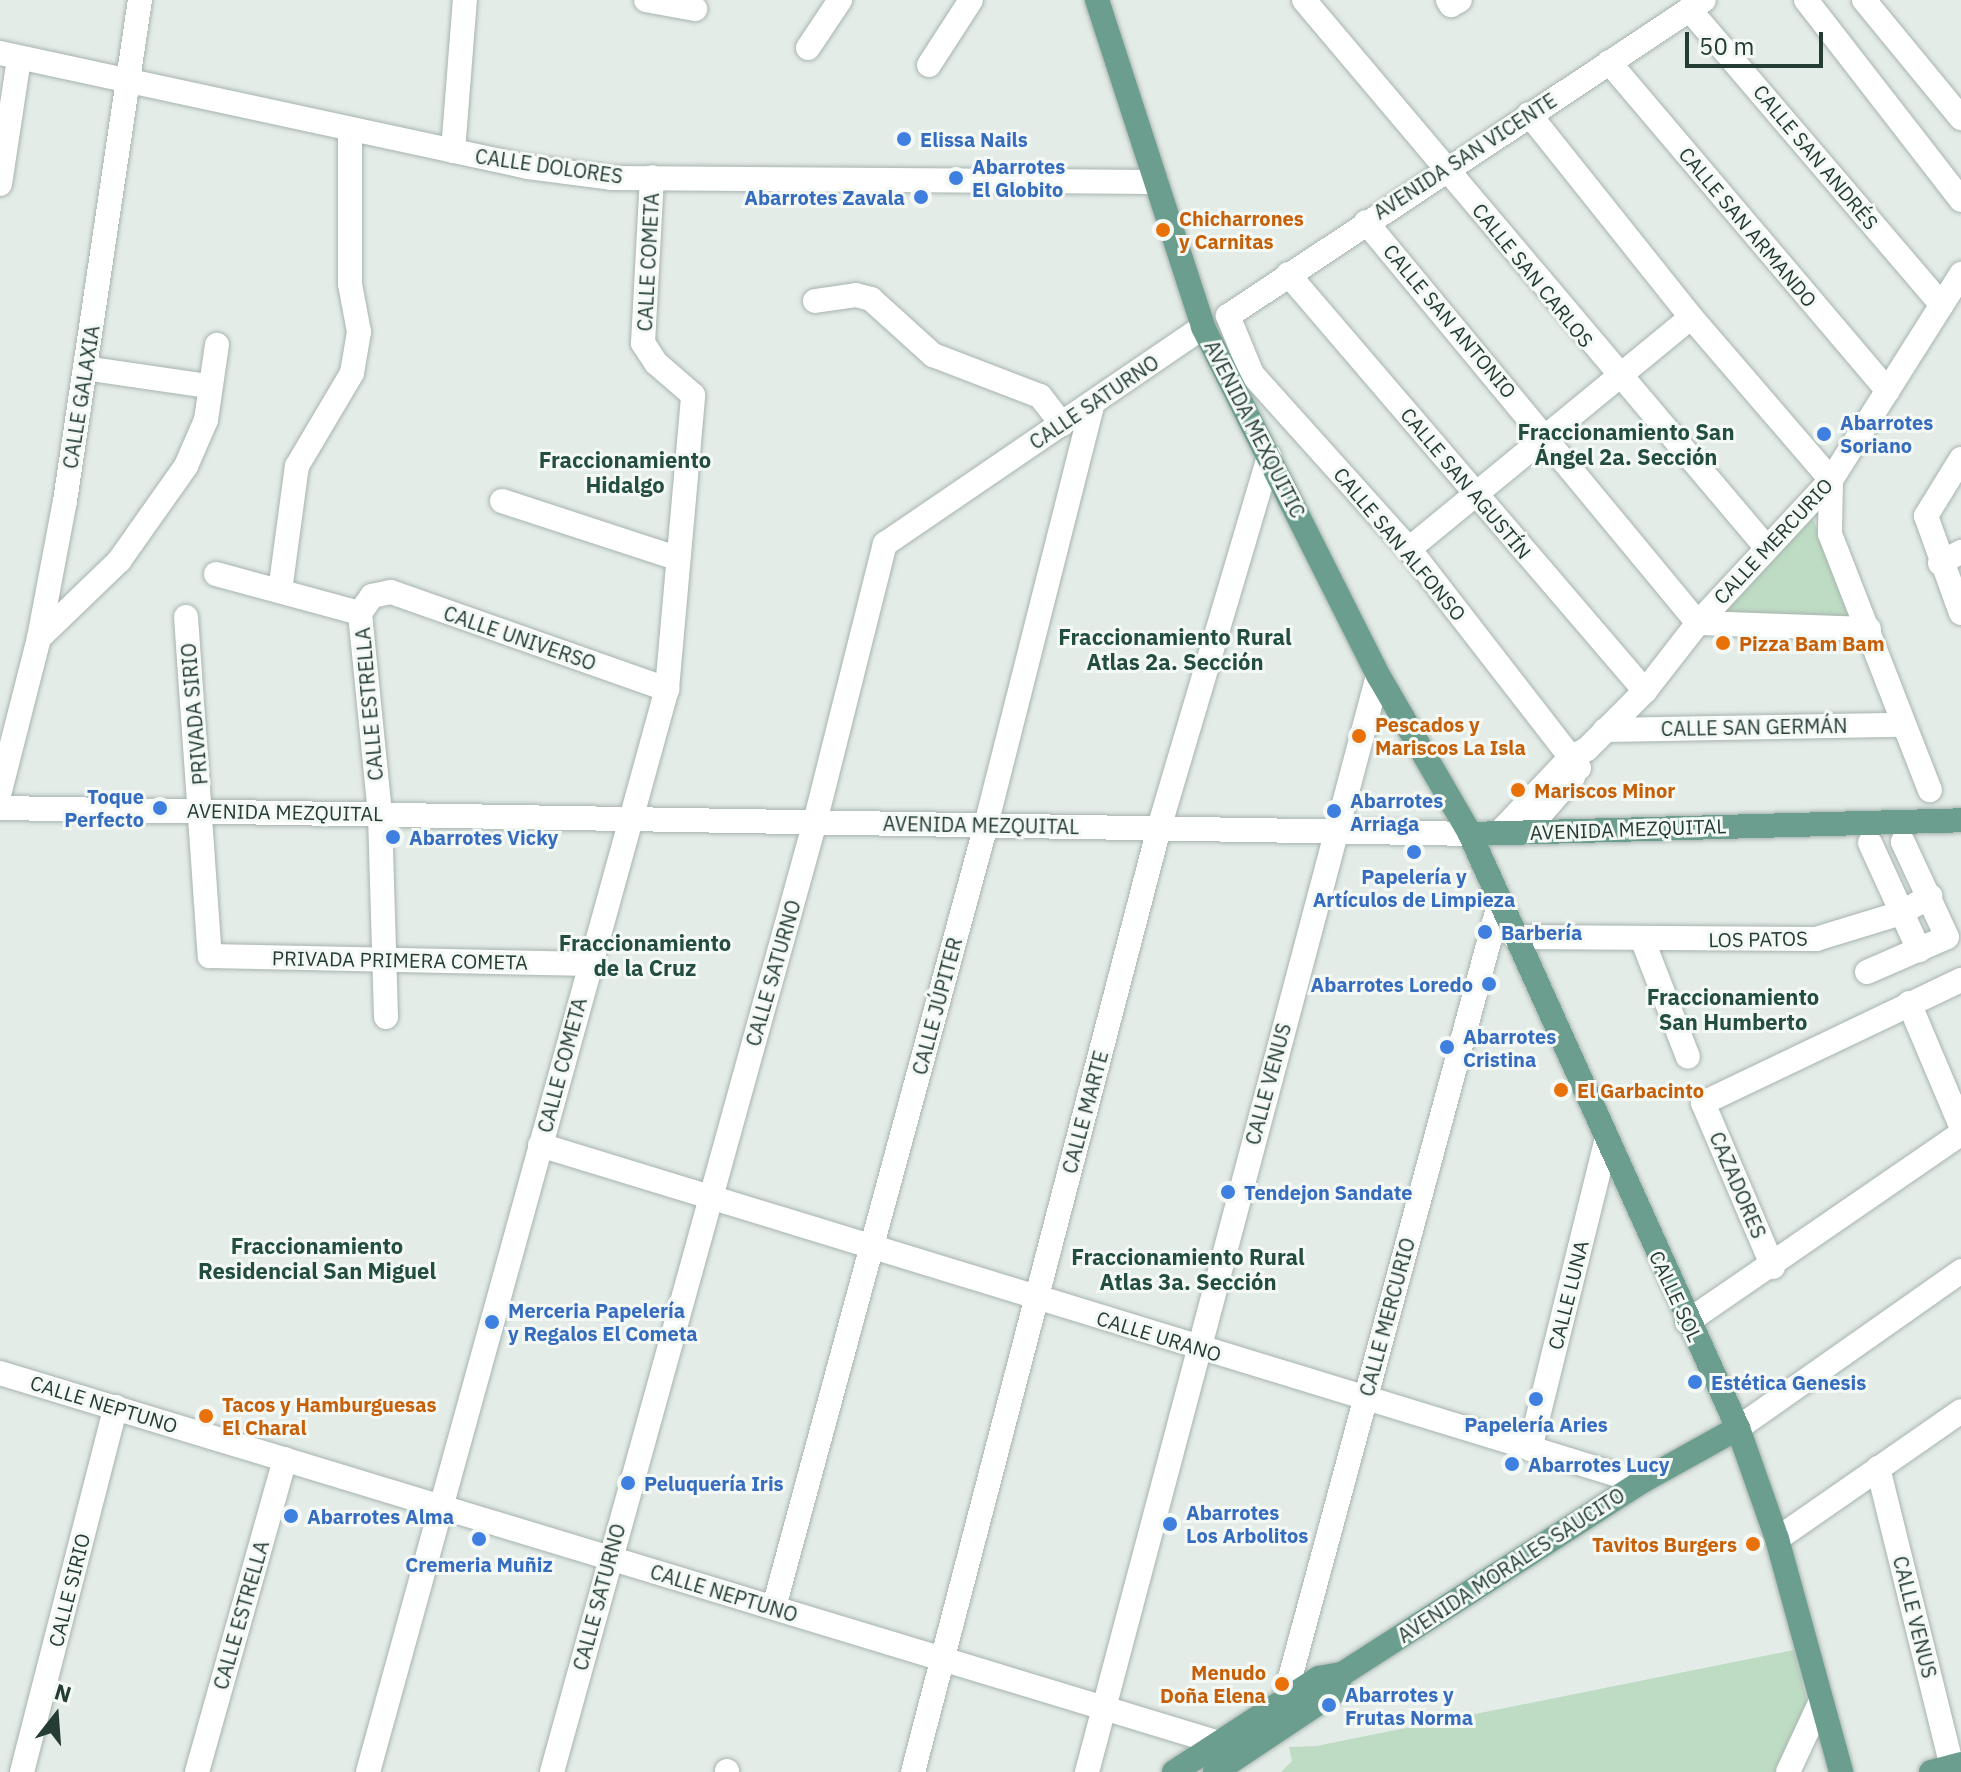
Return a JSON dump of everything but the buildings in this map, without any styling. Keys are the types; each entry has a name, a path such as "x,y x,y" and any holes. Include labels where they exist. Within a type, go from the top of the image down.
{"main road":[{"name":"AVENIDA MEXQUITIC","path":"1097,0 1203,327 1378,675 1470,834"},
{"name":"AVENIDA MEZQUITAL","path":"1470,834 1961,820"},
{"name":"CALLE SOL","path":"1470,834 1687,1322 1738,1428 1777,1539 1841,1772"},
{"name":"AVENIDA MORALES SAUCITO","path":"1174,1772 1319,1678 1342,1674 1641,1482 1738,1428"},
{"name":"AVENIDA MORALES SAUCITO","path":"1215,1772 1332,1694 1342,1674"}],"street":[{"name":"CALLE GALAXIA","path":"0,791 39,638 85,368 140,0"},
{"path":"453,151 465,0"},
{"path":"808,48 840,0"},
{"path":"929,65 971,0"},
{"name":"CALLE SAN CARLOS","path":"1304,0 1617,376 1766,547"},
{"path":"1448,0 1451,5 1460,0"},
{"path":"1806,0 1961,200"},
{"path":"1864,0 1961,118"},
{"path":"654,1 695,9"},
{"name":"AVENIDA SAN VICENTE","path":"1228,316 1446,168 1697,5"},
{"name":"CALLE SAN ANDRÉS","path":"1697,5 1942,305"},
{"name":"CALLE DOLORES","path":"10,56 453,151 611,178 1156,182"},
{"path":"0,184 10,56"},
{"name":"CALLE SAN ARMANDO","path":"1609,62 1888,391"},
{"path":"1529,114 1691,317 1831,480 1830,534 1930,790"},
{"path":"280,591 297,466 352,373 359,332 350,284 350,130"},
{"name":"CALLE COMETA","path":"368,1772 667,689 676,558 693,395 656,363 643,343 652,177"},
{"name":"CALLE SAN ANTONIO","path":"1366,222 1546,435 1698,623"},
{"name":"CALLE SAN AGUSTÍN","path":"1288,274 1645,691"},
{"name":"CALLE MERCURIO","path":"1499,833 1645,691 1698,623 1831,480 1961,274"},
{"path":"815,301 856,295 871,299 933,355 1040,396 1062,424"},
{"name":"CALLE SAN ALFONSO","path":"1228,316 1252,374 1409,549 1578,759"},
{"path":"1409,549 1691,317"},
{"name":"CALLE SATURNO","path":"552,1772 815,822 885,544 1203,327"},
{"path":"39,638 119,561 186,466 206,420 217,345"},
{"path":"85,368 209,386"},
{"name":"CALLE JÚPITER","path":"774,1607 986,825 1093,403"},
{"name":"CALLE MARTE","path":"913,1772 1159,828 1269,456"},
{"path":"1961,459 1926,516 1950,558 1961,613"},
{"path":"502,501 676,558"},
{"name":"CALLE UNIVERSO","path":"216,574 280,591 366,605 391,592 667,689"},
{"name":"CALLE ESTRELLA","path":"366,605 380,814 386,1017"},
{"name":"PRIVADA SIRIO","path":"186,617 210,956"},
{"path":"1698,623 1869,629"},
{"name":"CALLE VENUS","path":"1087,1772 1378,675"},
{"name":"CALLE SAN GERMÁN","path":"1605,730 1903,725"},
{"name":"CALLE MERCURIO","path":"1525,832 1578,759"},
{"name":"AVENIDA MEZQUITAL","path":"0,808 1470,834"},
{"path":"1867,972 1947,937 1931,896 1903,842"},
{"path":"1870,843 1919,950"},
{"name":"LOS PATOS","path":"1515,937 1643,941 1816,939 1901,913 1931,896"},
{"name":"CALLE MERCURIO","path":"1275,1732 1500,901"},
{"path":"1643,941 1688,1057"},
{"name":"PRIVADA PRIMERA COMETA","path":"210,956 590,964"},
{"path":"1961,980 1909,1003 1961,1126"},
{"name":"CAZADORES","path":"1773,1267 1703,1103 1909,1003"},
{"path":"1687,1322 1773,1267 1961,1134"},
{"name":"CALLE LUNA","path":"1530,1449 1606,1142"},
{"name":"CALLE URANO","path":"540,1145 1641,1482"},
{"name":"AVENIDA MORALES SAUCITO","path":"1738,1428 1961,1271"},
{"name":"CALLE NEPTUNO","path":"0,1373 1219,1743"},
{"name":"CALLE SIRIO","path":"22,1772 116,1407"},
{"path":"1777,1539 1961,1411"},
{"name":"CALLE ESTRELLA","path":"197,1772 285,1459"},
{"name":"CALLE VENUS","path":"1878,1468 1948,1768"},
{"path":"1788,1772 1821,1701"}],"green space":[{"path":"1809,508 1854,625 1706,620"},
{"path":"1794,1650 1810,1713 1781,1772 1281,1772 1292,1761 1289,1747 1316,1746"}],"place":[{"name":"Elissa Nails","path":"904,139"},
{"name":"Abarrotes El Globito","path":"956,178"},
{"name":"Abarrotes Zavala","path":"921,197"},
{"name":"Chicharrones y Carnitas","path":"1163,230"},
{"name":"Abarrotes Soriano","path":"1824,434"},
{"name":"Pizza Bam Bam","path":"1723,643"},
{"name":"Pescados y Mariscos La Isla","path":"1359,736"},
{"name":"Mariscos Minor","path":"1518,790"},
{"name":"Toque Perfecto","path":"160,808"},
{"name":"Abarrotes Arriaga","path":"1334,811"},
{"name":"Abarrotes Vicky","path":"393,837"},
{"name":"Papelería y Artículos de Limpieza","path":"1414,852"},
{"name":"Barbería","path":"1485,932"},
{"name":"Abarrotes Loredo","path":"1489,984"},
{"name":"Abarrotes Cristina","path":"1447,1047"},
{"name":"El Garbacinto","path":"1561,1090"},
{"name":"Tendejon Sandate","path":"1228,1192"},
{"name":"Merceria Papelería y Regalos El Cometa","path":"492,1322"},
{"name":"Estética Genesis","path":"1695,1382"},
{"name":"Papelería Aries","path":"1536,1399"},
{"name":"Tacos y Hamburguesas El Charal","path":"206,1416"},
{"name":"Abarrotes Lucy","path":"1512,1464"},
{"name":"Peluquería Iris","path":"628,1483"},
{"name":"Abarrotes Alma","path":"291,1516"},
{"name":"Abarrotes Los Arbolitos","path":"1170,1524"},
{"name":"Cremeria Muñiz","path":"479,1539"},
{"name":"Tavitos Burgers","path":"1753,1544"},
{"name":"Menudo Doña Elena","path":"1282,1684"},
{"name":"Abarrotes y Frutas Norma","path":"1329,1705"}],"district":[{"name":"Fraccionamiento San Ángel 2a. Sección","path":"1626,444"},
{"name":"Fraccionamiento Hidalgo","path":"625,472"},
{"name":"Fraccionamiento Rural Atlas 2a. Sección","path":"1175,648"},
{"name":"Fraccionamiento de la Cruz","path":"645,954"},
{"name":"Fraccionamiento San Humberto","path":"1733,1008"},
{"name":"Fraccionamiento Residencial San Miguel","path":"317,1258"},
{"name":"Fraccionamiento Rural Atlas 3a. Sección","path":"1188,1268"}]}
